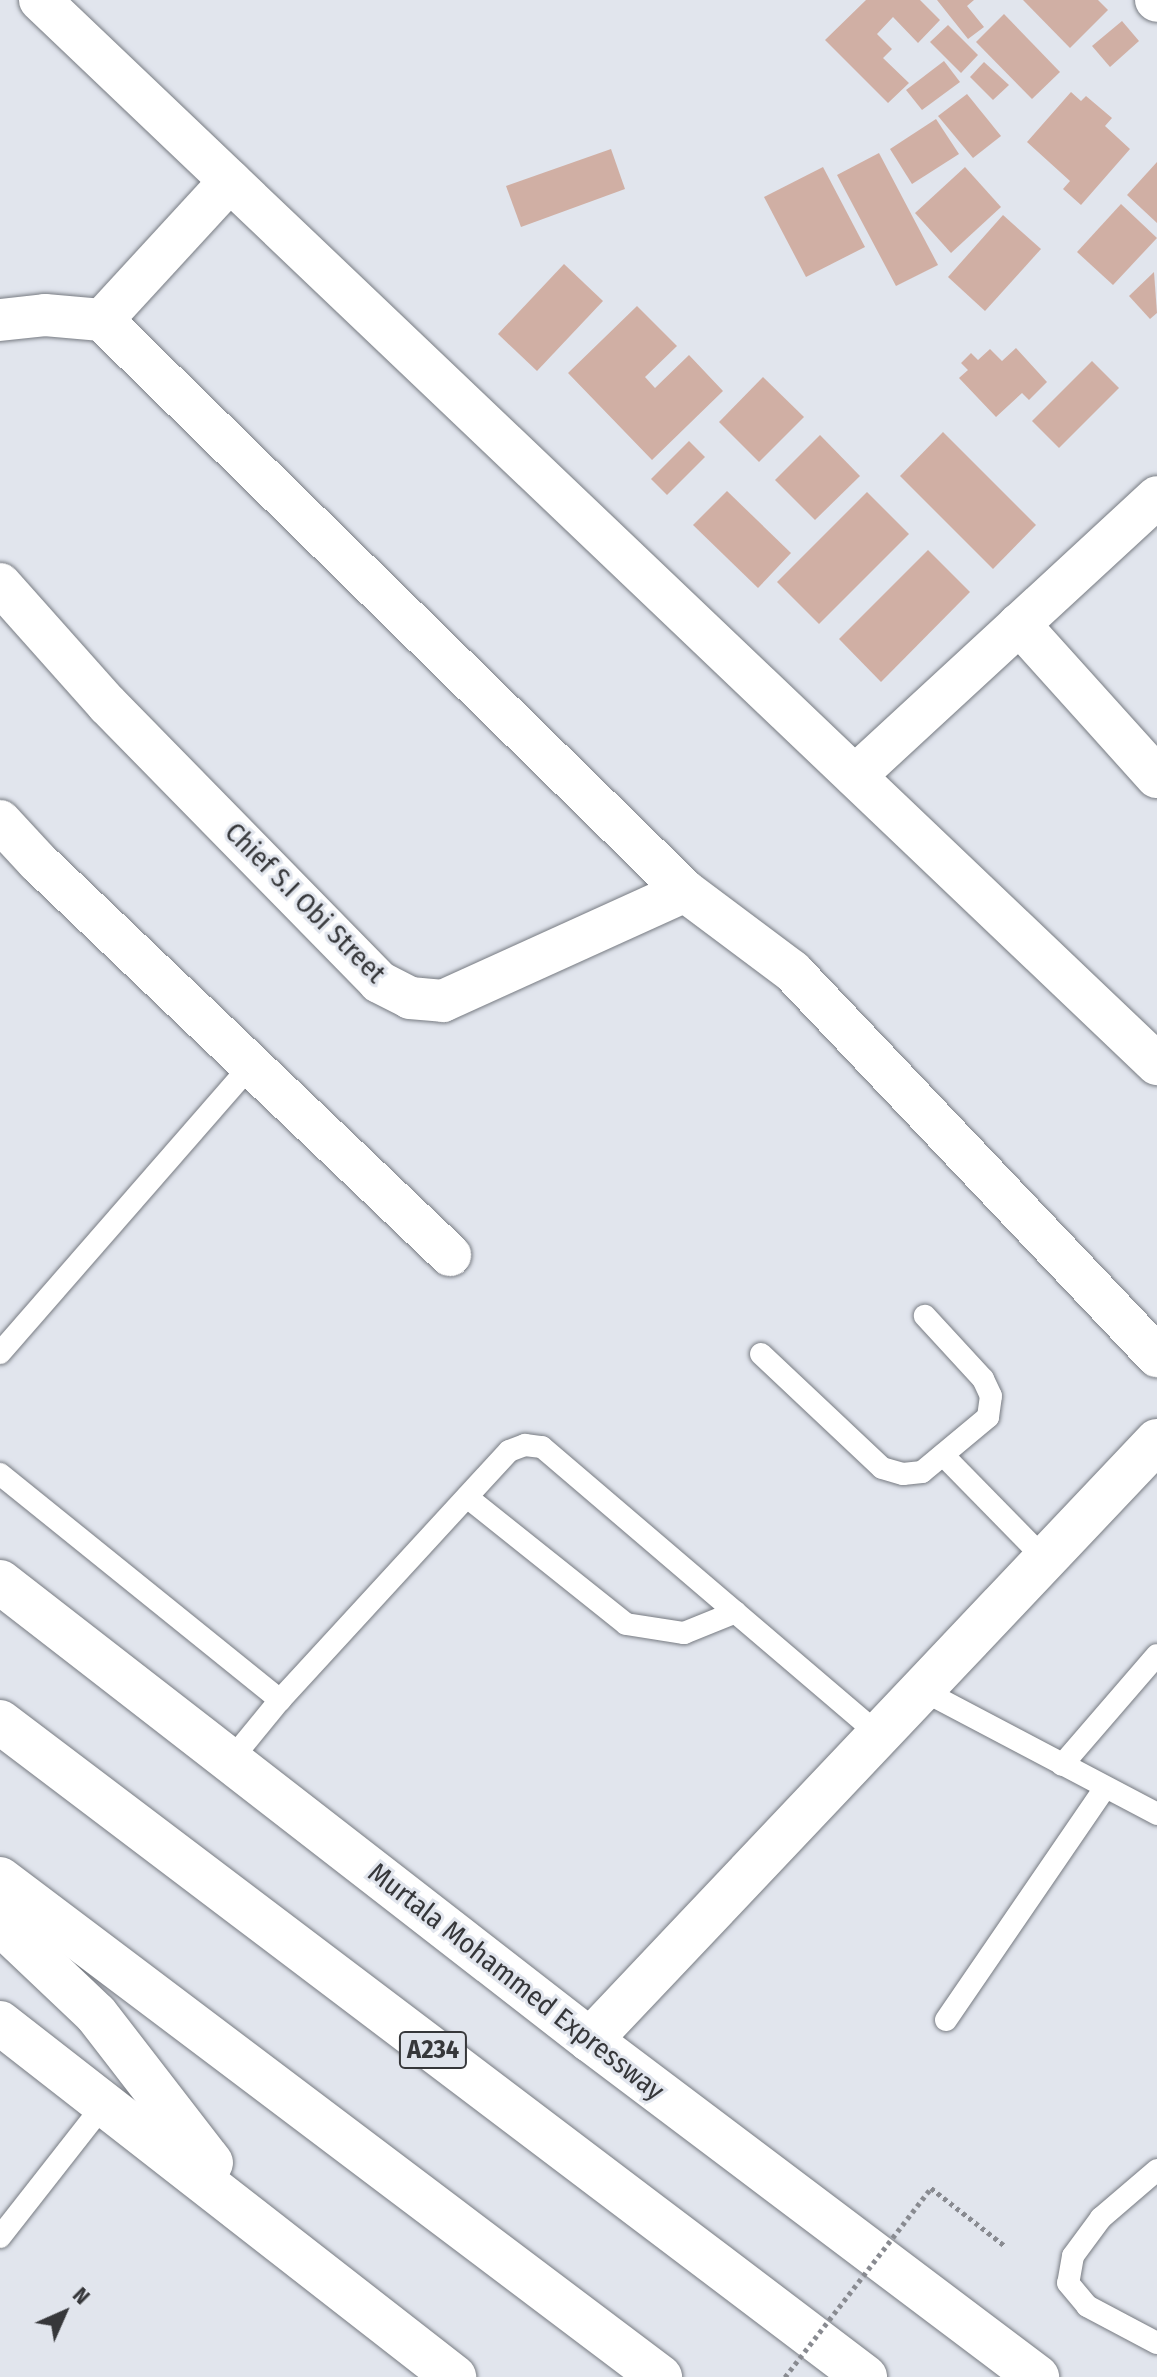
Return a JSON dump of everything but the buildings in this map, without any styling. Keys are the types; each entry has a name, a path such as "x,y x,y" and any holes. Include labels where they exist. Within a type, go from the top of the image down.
{"main road":[{"path":"590,2040 1157,1441"},
{"name":"Murtala Mohammed Expressway","path":"0,1582 590,2040 1037,2377"},
{"name":"A234","path":"0,1722 865,2377"},
{"path":"0,1879 660,2377"},
{"path":"0,1923 96,2014 251,2215"},
{"path":"0,2023 251,2215 454,2377"}],"street":[{"path":"40,0 1157,1064"},
{"path":"102,320 230,181"},
{"path":"0,320 45,315 102,320 685,891 792,971 1157,1356"},
{"path":"855,776 1157,497"},
{"name":"Chief S.I Obi Street","path":"0,584 107,704 379,982 410,998 443,1001 685,891"},
{"path":"1019,624 1157,777"},
{"path":"0,821 450,1255"}],"lane":[{"path":"0,1353 251,1065"},
{"path":"761,1354 882,1468 903,1474 922,1472 988,1417 991,1396 983,1379 925,1316"},
{"path":"230,1761 280,1700 509,1451 525,1445 542,1447 879,1735"},
{"path":"943,1455 1045,1559"},
{"path":"0,1474 280,1700"},
{"path":"467,1497 626,1624 684,1633 736,1612"},
{"path":"1062,1765 1157,1655"},
{"path":"922,1690 1157,1814"},
{"path":"946,2020 1105,1788"},
{"path":"0,2237 105,2103"},
{"path":"1157,2170 1101,2218 1073,2256 1068,2283 1087,2306 1157,2343"}],"path":[{"path":"785,2377 931,2188 1005,2246"}]}
